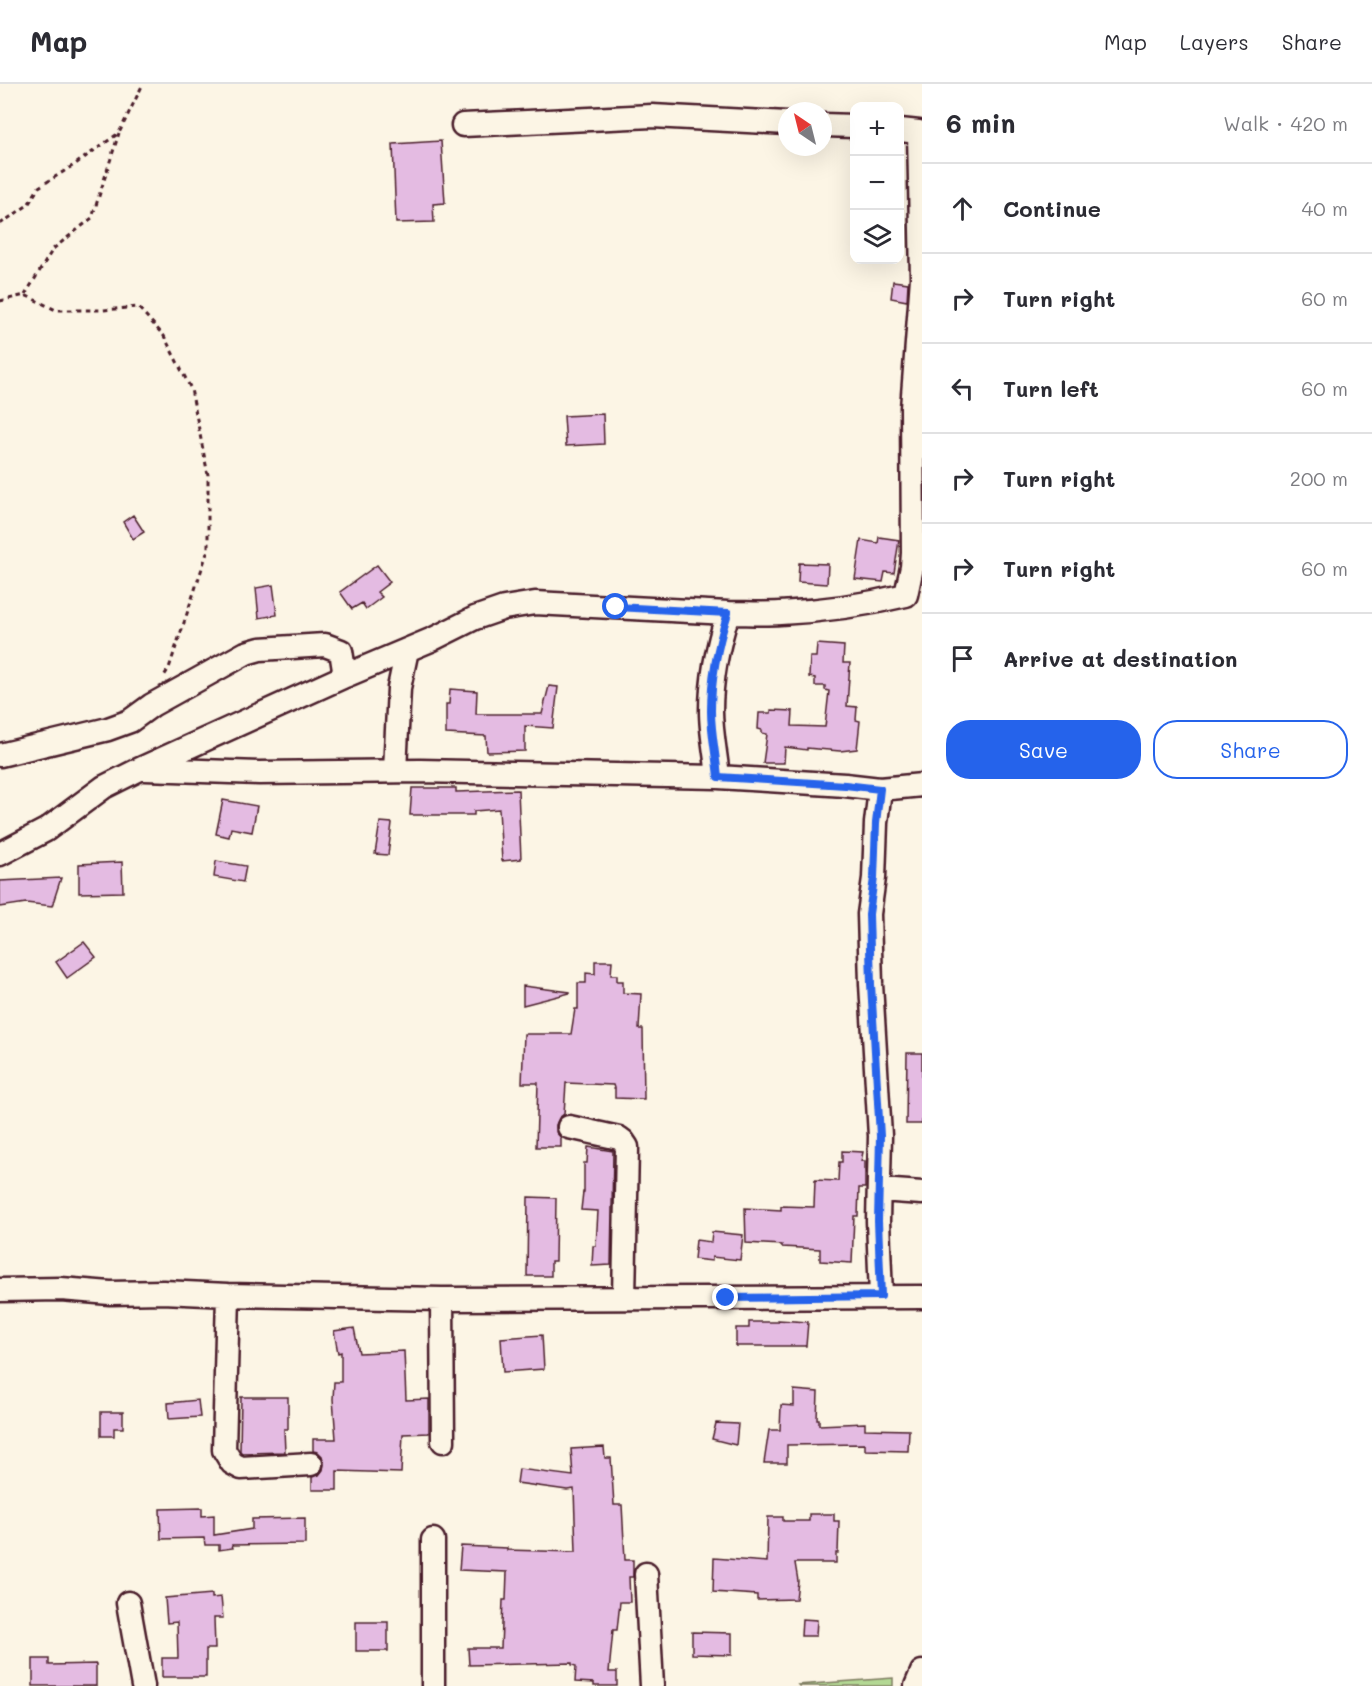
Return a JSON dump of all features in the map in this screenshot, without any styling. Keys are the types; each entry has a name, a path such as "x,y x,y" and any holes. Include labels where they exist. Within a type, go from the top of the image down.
{"street":[{"path":"463,125 652,116 778,123"},
{"path":"832,125 850,126"},
{"path":"0,854 46,830 104,787 140,769 475,618 504,609 535,603 728,613 779,613 914,596 913,398 921,278 913,131"},
{"path":"718,777 711,710 717,657 728,613"},
{"path":"0,755 108,729 130,721 152,705 246,653 260,649 325,645 341,651 345,676"},
{"path":"395,771 399,688 408,650"},
{"path":"140,769 260,773 395,771 718,777 880,789 922,785"},
{"path":"880,789 874,878 869,914 880,1136 878,1221 881,1296"},
{"path":"569,1127 619,1138 627,1147 624,1298"},
{"path":"879,1191 922,1193"},
{"path":"0,1290 61,1289 110,1293 163,1292 442,1299 922,1297"},
{"path":"228,1295 224,1450 232,1463 241,1468 310,1464"},
{"path":"442,1299 443,1441"},
{"path":"432,1540 433,1686"},
{"path":"646,1574 652,1686"},
{"path":"128,1604 144,1686"},
{"path":"916,1686 922,1672"}],"path":[{"path":"25,295 53,249 92,218 119,133 143,84"},
{"path":"0,224 28,205 39,187 119,133"},
{"path":"0,301 25,295 56,310 138,307 164,336 191,389 208,475 208,550 170,668 163,677"}],"green space":[{"path":"893,1678 893,1686 798,1685"}],"building":[{"path":"441,141 445,203 433,204 434,222 396,223 393,144"},
{"path":"893,281 908,283 907,301 891,298"},
{"path":"603,414 604,444 566,446 564,416"},
{"path":"133,515 144,532 133,539 123,522"},
{"path":"879,537 899,540 894,573 885,572 883,582 855,579 861,540 878,543"},
{"path":"799,563 828,564 827,584 798,582"},
{"path":"377,565 390,582 377,592 382,597 366,609 362,603 352,609 340,592"},
{"path":"273,585 277,615 259,618 256,588"},
{"path":"817,644 844,646 843,663 850,663 847,706 857,707 856,720 860,721 857,749 840,751 785,747 784,763 763,763 767,734 758,729 759,713 771,713 771,710 793,711 792,726 825,727 829,691 825,690 825,686 815,686 815,678 809,677 810,657 816,657"},
{"path":"549,686 558,687 553,728 525,726 525,751 487,752 486,736 446,734 446,704 449,704 450,689 477,691 476,714 542,714"},
{"path":"412,788 456,788 456,792 518,790 521,859 502,861 499,809 474,811 474,815 410,815"},
{"path":"223,800 257,806 252,832 231,828 229,837 216,834"},
{"path":"380,822 392,823 388,855 375,854"},
{"path":"216,861 246,866 243,882 214,877"},
{"path":"122,862 123,892 79,893 79,864"},
{"path":"61,878 52,906 26,903 0,907 0,881"},
{"path":"84,942 96,957 67,978 56,962"},
{"path":"595,961 612,961 611,975 617,975 617,981 623,981 623,993 641,994 639,1029 643,1029 644,1099 615,1098 613,1085 566,1083 564,1114 556,1125 556,1132 561,1138 561,1147 536,1147 538,1083 522,1083 524,1034 571,1034 575,1009 578,1009 578,983 586,983 586,973 595,974"},
{"path":"523,986 570,992 570,993 523,1005"},
{"path":"907,1053 922,1053 922,1124 906,1124"},
{"path":"588,1147 613,1151 611,1265 592,1266 593,1246 596,1246 598,1211 581,1210 584,1192 584,1163 587,1163"},
{"path":"842,1151 863,1152 861,1161 865,1161 865,1188 859,1188 858,1216 854,1216 852,1263 820,1261 820,1249 746,1243 745,1208 781,1210 781,1206 814,1207 815,1180 838,1181"},
{"path":"528,1197 556,1198 555,1261 551,1261 551,1276 527,1276"},
{"path":"712,1232 743,1235 740,1260 712,1257 712,1261 694,1259 696,1240 711,1242"},
{"path":"778,1320 808,1322 806,1346 736,1346 736,1328 749,1328 749,1322 778,1322"},
{"path":"354,1328 359,1353 404,1351 406,1400 429,1399 429,1433 403,1434 401,1473 337,1471 337,1490 312,1490 312,1477 319,1475 324,1464 322,1456 313,1451 313,1439 336,1439 333,1399 334,1382 341,1382 341,1352 338,1353 334,1331"},
{"path":"542,1335 544,1369 503,1372 501,1338"},
{"path":"794,1390 818,1392 817,1419 819,1419 819,1425 865,1423 865,1429 909,1430 908,1451 865,1450 865,1444 787,1445 787,1463 764,1463 769,1430 780,1430 781,1405 794,1406"},
{"path":"241,1397 288,1397 288,1429 284,1429 285,1452 242,1453 240,1451"},
{"path":"198,1400 200,1417 169,1419 168,1403"},
{"path":"101,1412 123,1412 123,1428 114,1428 114,1436 101,1436"},
{"path":"716,1423 738,1424 736,1445 712,1439"},
{"path":"604,1447 605,1458 611,1458 614,1505 622,1505 625,1560 633,1560 633,1577 629,1577 630,1602 620,1602 617,1630 613,1630 609,1672 617,1672 617,1686 594,1686 594,1683 575,1682 576,1666 572,1663 469,1665 468,1648 501,1648 507,1572 459,1570 461,1546 576,1552 574,1489 517,1483 519,1469 573,1476 571,1449"},
{"path":"202,1508 202,1516 214,1515 214,1535 252,1529 252,1519 305,1518 305,1544 232,1545 233,1548 219,1550 219,1545 205,1545 204,1538 161,1539 160,1509"},
{"path":"809,1514 834,1514 834,1521 839,1521 838,1553 836,1553 836,1563 795,1563 798,1581 796,1599 757,1600 757,1595 713,1592 714,1558 767,1562 768,1517 783,1517 783,1521 809,1521"},
{"path":"212,1594 212,1598 221,1597 223,1618 214,1618 215,1649 206,1649 206,1677 162,1677 162,1658 178,1658 177,1622 167,1623 165,1598"},
{"path":"802,1619 817,1620 816,1636 801,1636"},
{"path":"356,1622 388,1622 388,1651 356,1651"},
{"path":"692,1632 732,1633 732,1655 692,1654"},
{"path":"33,1659 49,1659 49,1665 96,1664 96,1686 33,1686"}],"route":[{"path":"616,607 728,613 715,668 711,710 718,777 880,789 877,803 876,858 869,914 880,1136 878,1221 881,1296 726,1298"}]}
